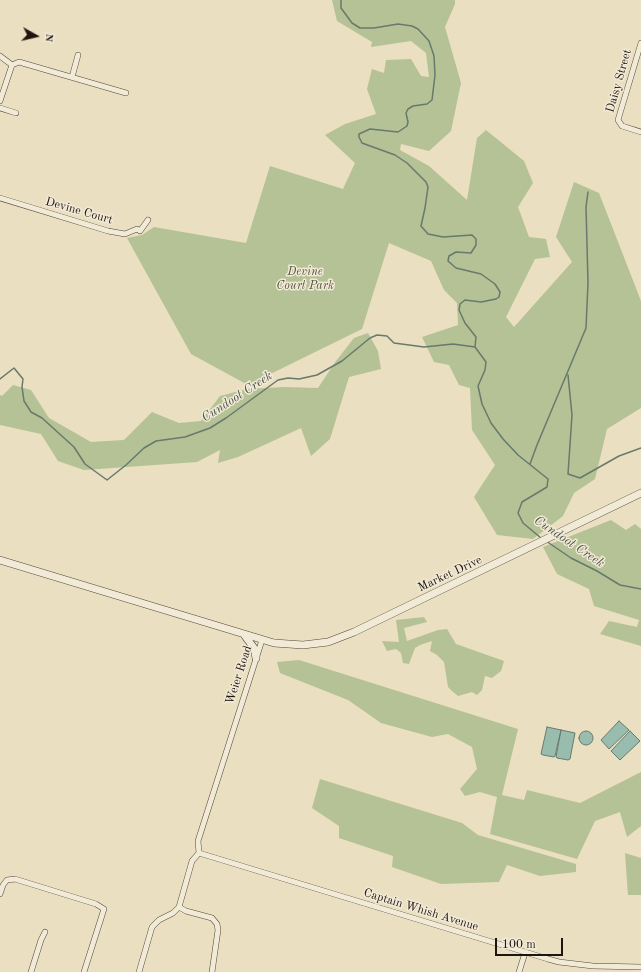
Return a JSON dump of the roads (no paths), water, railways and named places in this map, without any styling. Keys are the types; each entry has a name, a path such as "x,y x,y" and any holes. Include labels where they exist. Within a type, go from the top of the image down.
{"street":[{"name":"Daisy Street","path":"641,43 618,120 622,126 641,132"},
{"path":"72,77 78,55"},
{"path":"0,56 12,65"},
{"path":"0,101 12,65 19,62 126,93"},
{"path":"0,108 16,113"},
{"name":"Devine Court","path":"0,198 108,231 125,234 137,229 140,231 148,220"},
{"name":"Market Drive","path":"262,640 274,644 303,645 328,642 354,632 523,552 641,493"},
{"name":"Weier Road","path":"0,560 262,640 198,841 199,853 192,861 179,906"},
{"path":"243,635 252,645 256,658"},
{"name":"Captain Whish Avenue","path":"199,853 425,921 525,953 559,962 593,966 641,967"},
{"path":"0,894 2,885 7,880 15,879 96,904 104,909 84,972"},
{"path":"139,972 152,927 159,920 173,913 179,906 186,911 212,918 217,924 218,930 212,972"},
{"path":"31,972 45,932"},
{"path":"519,972 525,953"}],"waterway":[{"path":"341,0 341,8 352,23 360,28 374,28 398,24 412,26 418,29 429,41 434,56 435,75 432,100 427,104 413,106 408,109 406,113 408,122 407,126 398,132 370,129 359,134 359,137 362,143 395,155 407,163 426,182 428,187 421,226 428,234 443,237 472,235 476,239 476,245 471,253 456,252 449,256 448,261 456,268 481,274 495,284 500,292 499,297 496,299 481,302 465,300 460,304 459,310 465,323 476,337 475,347"},
{"path":"530,464 586,328 588,283 586,207 588,192"},
{"name":"Cundoot Creek","path":"0,379 14,368 23,379 22,387 24,401 31,412 42,418 74,447 85,464 107,480 144,448 156,441 185,437 210,428 278,380 288,378 299,379 317,375 342,361 370,338 377,335 387,336 394,343 424,347 453,344 475,347 486,362 485,370 478,386 482,404 491,423 518,455 548,479 547,487 522,502 518,513 523,523 541,538"},
{"path":"568,375 572,415 568,474 580,478 619,456 641,448"},
{"name":"Cundoot Creek","path":"546,541 571,558 620,585 641,589"}],"park label":[{"name":"Devine Court Park","path":"305,279"}]}
